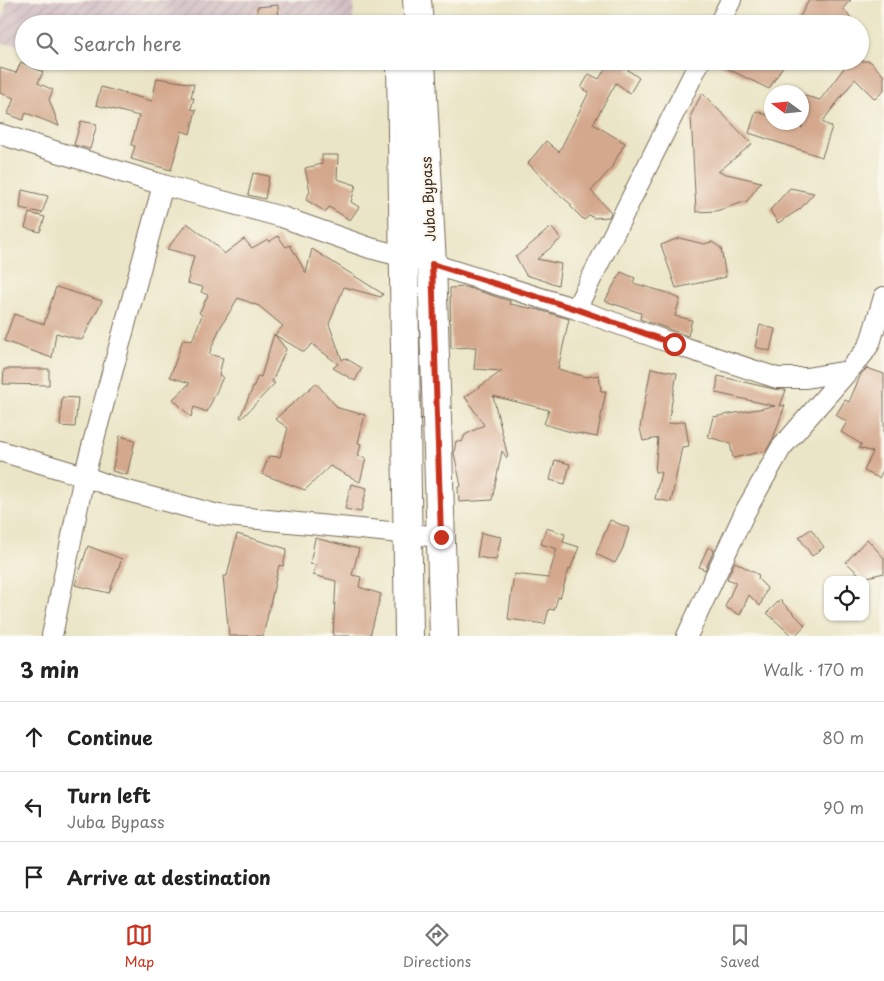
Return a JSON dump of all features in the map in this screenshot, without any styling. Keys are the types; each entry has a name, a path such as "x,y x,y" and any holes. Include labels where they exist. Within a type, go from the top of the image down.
{"main road":[{"path":"400,0 401,15"},
{"path":"417,0 418,15"},
{"name":"Juba Bypass","path":"401,70 409,636"},
{"name":"Juba Bypass","path":"421,70 432,264 444,636"}],"street":[{"path":"724,15 731,0"},
{"path":"576,309 696,70"},
{"path":"0,134 163,185 282,217 370,248 432,264 576,309 777,378 806,378 848,371"},
{"path":"52,636 84,476 163,185"},
{"path":"687,636 745,512 781,448 863,354 870,342 884,297"},
{"path":"0,451 84,476 116,488 218,515 441,537"}],"shaded area":[{"path":"7,0 354,0 353,15 15,15 15,44 0,43 0,31"}],"building":[{"path":"809,0 851,0 843,8 848,15 801,15"},
{"path":"278,5 279,15 257,15 257,7"},
{"path":"869,61 884,76 884,90 875,99 855,79 822,122 832,127 822,157 749,133 756,111 764,114 764,130 809,130 809,97 820,100 842,70 869,70"},
{"path":"0,68 16,73 17,70 39,70 43,72 38,83 53,90 49,99 59,126 26,113 23,120 8,114 14,98 0,93"},
{"path":"604,70 628,70 639,78 630,93 616,83 593,124 625,143 610,170 591,191 611,212 609,217 593,218 590,215 584,220 570,206 572,205 556,192 528,163 546,141 559,152 589,92 581,88 589,74 599,79"},
{"path":"730,70 781,70 771,85 764,85 764,87"},
{"path":"157,78 194,84 191,98 194,98 191,109 196,110 190,134 182,131 171,170 131,159 135,146 131,145 139,116 96,105 101,87 152,101"},
{"path":"702,93 752,144 718,172 761,182 747,201 716,211 696,212 691,115"},
{"path":"81,121 97,124 90,149 74,145"},
{"path":"322,155 338,155 337,179 356,185 351,202 359,207 350,220 329,207 326,212 306,200 310,191 305,168 322,164"},
{"path":"253,173 269,176 265,199 248,195"},
{"path":"790,188 814,193 800,209 778,223 770,210"},
{"path":"22,190 48,196 42,213 20,208"},
{"path":"29,213 45,217 40,232 25,228"},
{"path":"187,223 216,245 224,254 244,239 252,248 268,239 269,242 278,236 286,247 290,245 306,273 312,249 383,294 381,297 344,287 329,324 342,360 345,358 362,368 355,381 333,368 338,364 312,344 304,352 275,335 283,326 259,306 238,298 220,328 209,354 223,358 219,375 223,377 207,412 194,407 191,417 173,399 190,383 170,377 183,339 192,341 202,315 199,313 208,295 201,292 203,287 187,283 194,256 167,249"},
{"path":"551,227 561,239 537,259 561,264 558,285 526,275 515,255 517,256"},
{"path":"679,238 704,244 712,242 721,248 726,277 676,288 661,245"},
{"path":"621,272 635,278 633,283 668,293 680,299 675,316 692,320 688,336 640,319 641,313 605,301"},
{"path":"56,287 102,301 82,340 56,333 52,358 4,341 14,314 44,324"},
{"path":"466,287 510,301 510,304 569,319 558,369 586,377 599,375 601,391 606,391 597,437 544,424 549,410 493,396 508,457 502,451 492,500 459,502 458,487 461,486 454,453 456,441 462,442 465,435 484,425 465,397 502,371 474,369 476,347 451,348 450,288"},
{"path":"760,325 775,329 770,351 755,347"},
{"path":"274,334 286,349 272,382 275,383 242,418 240,417 258,376 261,377"},
{"path":"651,368 677,373 668,424 685,421 689,446 682,447 671,502 655,499 661,472 655,472 658,438 643,441 640,428"},
{"path":"867,368 884,374 884,468 879,478 864,471 873,452 859,448 861,444 841,432 847,422 836,415 845,400 849,402 861,374"},
{"path":"4,369 49,369 49,385 3,384"},
{"path":"718,376 786,390 780,406 785,405 773,439 766,451 733,458 730,443 708,437 713,417 775,406 716,393"},
{"path":"316,383 338,408 365,415 358,443 361,444 358,456 366,458 360,482 330,466 305,490 262,474 269,456 280,457 288,428 275,419"},
{"path":"62,397 78,398 75,427 60,426"},
{"path":"120,436 135,440 127,475 112,471"},
{"path":"555,460 570,464 565,484 550,480"},
{"path":"351,484 367,488 361,512 345,509"},
{"path":"610,520 629,528 623,548 615,563 596,554"},
{"path":"546,528 565,534 563,542 579,547 569,569 560,598 558,597 554,610 549,609 545,624 508,619 514,574 548,578 557,549 541,544"},
{"path":"811,529 824,547 812,556 799,537"},
{"path":"481,533 501,537 496,560 477,557"},
{"path":"237,534 287,549 283,566 279,565 263,636 229,636 223,576 227,576"},
{"path":"315,538 359,549 352,575 361,577 359,587 381,594 370,636 333,636 336,581 313,575 316,565 310,564"},
{"path":"867,539 884,558 884,573 869,577 861,576 846,562"},
{"path":"88,546 122,559 109,593 75,585"},
{"path":"708,547 714,550 705,570 699,567"},
{"path":"735,562 759,575 758,579 767,588 760,606 749,595 740,615 725,607 736,582 727,579"},
{"path":"780,600 805,625 795,636 792,636 767,613"}],"route":[{"path":"441,537 432,264 576,309 674,344"}]}
